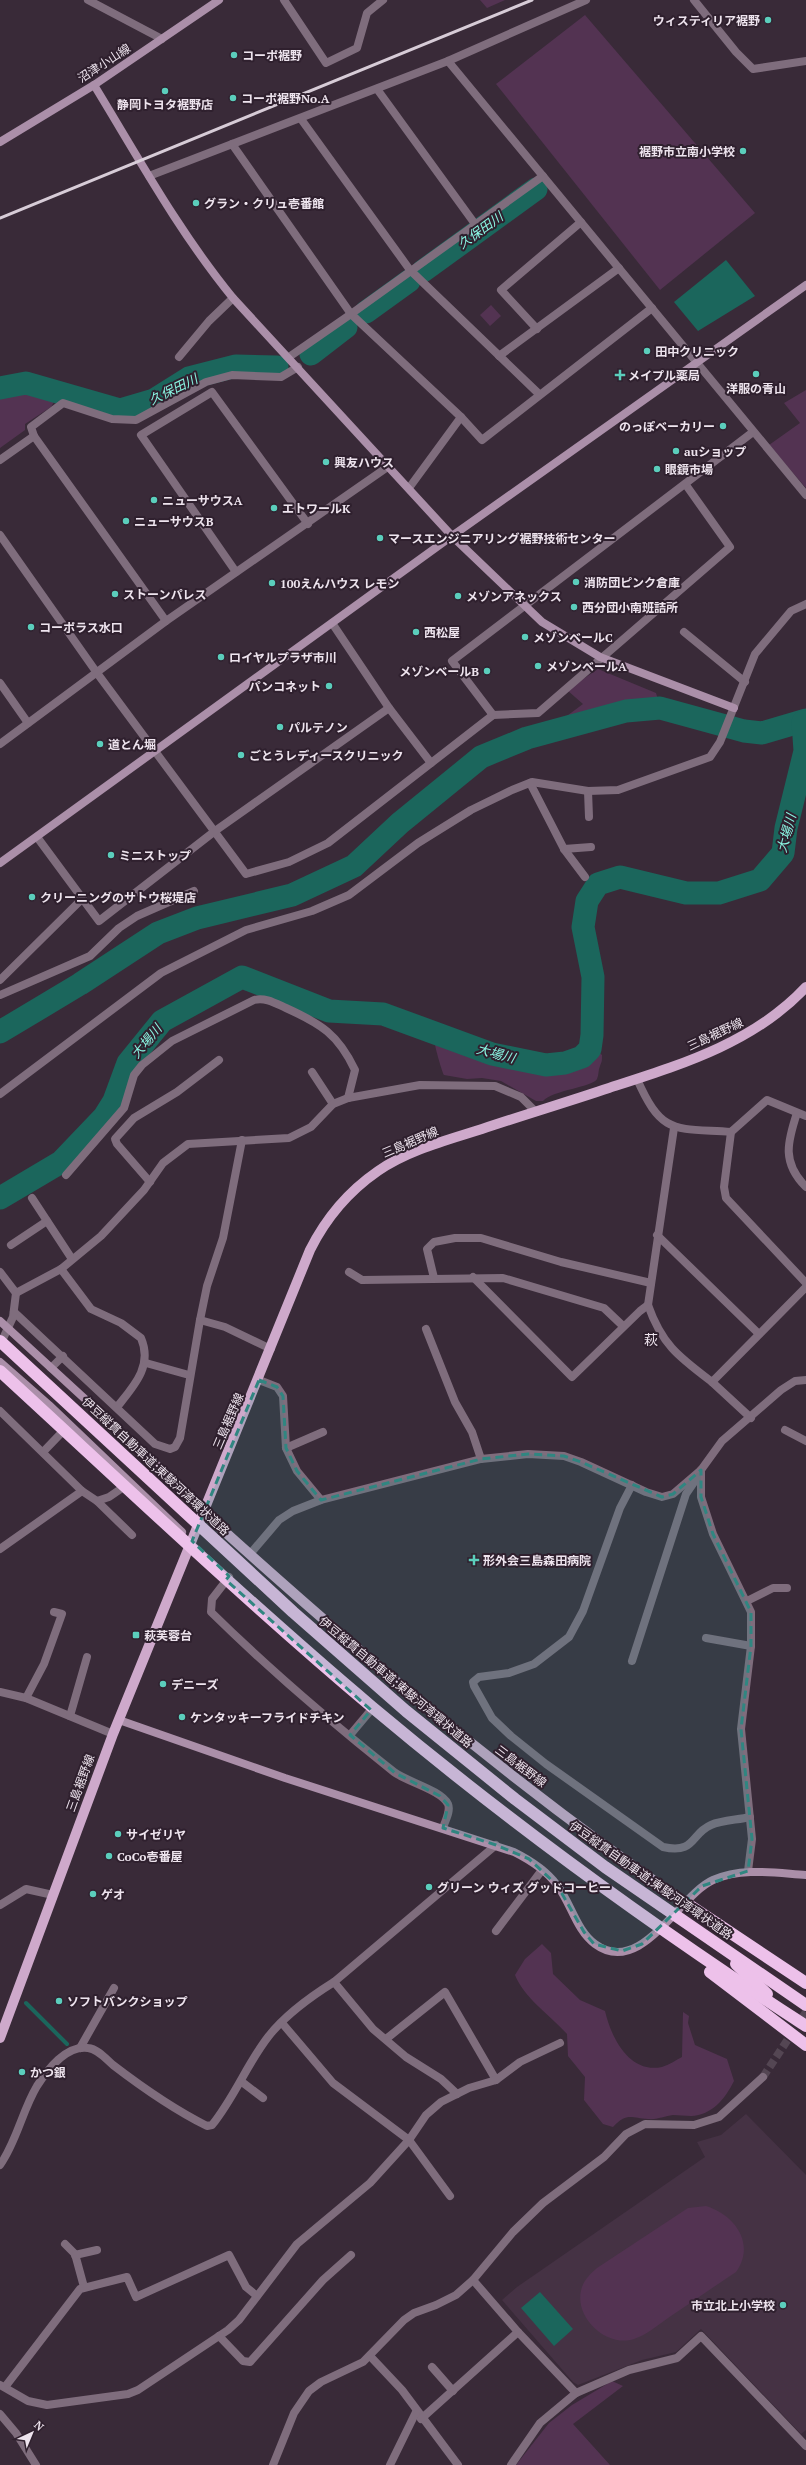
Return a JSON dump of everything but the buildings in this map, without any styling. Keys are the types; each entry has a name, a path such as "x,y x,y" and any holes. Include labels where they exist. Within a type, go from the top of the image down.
{"highway":[{"name":"伊豆縦貫自動車道;東駿河湾環状道路","path":"0,1342 293,1612 406,1711 515,1799 605,1867 806,2005"},
{"path":"0,1371 233,1587 373,1708 534,1837 659,1929 806,2026"},
{"path":"683,1907 806,1983"},
{"path":"683,1907 768,1995 806,2039"},
{"path":"657,1932 806,2045"}],"main road":[{"name":"三島裾野線","path":"0,2038 113,1734 319,1231 331,1215 362,1182 380,1170 437,1144 637,1079 698,1057 741,1038 777,1013 806,987"},
{"name":"三島裾野線","path":"204,1512 250,1554 473,1746 642,1873 683,1907"},
{"path":"192,1540 371,1710 520,1831 657,1932"}],"street":[{"path":"88,0 162,39"},
{"name":"沼津小山線","path":"0,142 94,85 219,0"},
{"path":"284,0 326,63 357,48 367,13 383,0"},
{"path":"149,176 301,119 448,61 586,0"},
{"path":"694,0 736,52 753,69 806,60"},
{"path":"448,61 806,495"},
{"path":"94,85 191,244 233,298 289,357 452,536 542,622 600,657 734,708"},
{"path":"377,89 475,224"},
{"path":"301,119 410,270 539,394"},
{"path":"232,144 351,314 461,417 482,440 539,394 652,308"},
{"path":"289,357 543,176"},
{"path":"537,329 501,290 581,222"},
{"path":"499,356 619,268"},
{"path":"0,863 452,536 806,285"},
{"path":"179,357 209,321 233,298"},
{"path":"166,621 34,436 31,427 63,403 112,419 136,420 206,382 232,375 281,377 298,367"},
{"path":"206,382 308,524"},
{"path":"212,392 141,435 236,572"},
{"path":"409,488 461,417"},
{"path":"493,715 452,661 686,485 753,432"},
{"path":"0,460 34,436"},
{"path":"0,744 166,621 308,524 389,466"},
{"path":"0,535 97,673 246,874 289,862 328,843 493,715 538,713 600,657 730,547 686,485"},
{"path":"0,1094 162,973 246,930 312,911 349,895 436,832 471,810 530,783 588,791 618,790 710,758 720,742 755,654 791,610 806,604"},
{"path":"332,623 389,708 431,763"},
{"path":"684,632 745,682"},
{"path":"0,683 28,723"},
{"path":"37,837 99,921 215,831 389,708"},
{"path":"530,783 564,849 584,877"},
{"path":"588,791 589,817"},
{"path":"564,849 591,847"},
{"path":"0,995 90,956 119,928 137,916 194,891"},
{"path":"0,980 82,899"},
{"path":"66,1175 124,1108 134,1075 156,1053 172,1041 262,998 319,1023 333,1036 343,1048 355,1070 348,1098"},
{"path":"150,1182 117,1144 116,1139 134,1118 177,1092 219,1060"},
{"path":"312,1072 333,1104"},
{"path":"637,1079 650,1107 658,1117 674,1128 731,1132"},
{"path":"16,1293 61,1269 101,1236 150,1182 163,1163 188,1144 288,1138 311,1127 333,1104 348,1098 420,1085 495,1086 521,1097 536,1112"},
{"path":"806,1116 767,1100 731,1132 724,1187 726,1198 806,1282"},
{"path":"796,1113 791,1132 789,1163 793,1172 806,1187"},
{"path":"674,1128 657,1235 648,1305 656,1326 675,1354 712,1382 751,1418"},
{"path":"14,1312 63,1356 155,1444 170,1449 175,1447 180,1438 189,1375 207,1286 223,1238 242,1140"},
{"path":"32,1198 72,1259"},
{"path":"11,1245 47,1221"},
{"path":"657,1235 759,1334"},
{"path":"434,1278 427,1249 430,1245 455,1238 481,1238 561,1262 651,1283"},
{"path":"61,1269 91,1309 121,1323 141,1338 146,1363 131,1389 117,1407"},
{"path":"0,1272 16,1293 14,1312 0,1345"},
{"path":"349,1272 362,1280 472,1277 503,1278 604,1308 623,1326"},
{"path":"472,1277 572,1377 623,1326 648,1305"},
{"path":"712,1382 806,1287"},
{"path":"200,1320 225,1327 271,1349"},
{"path":"0,1321 52,1368 204,1512"},
{"path":"426,1329 454,1402 472,1432 481,1459"},
{"path":"52,1368 63,1356"},
{"path":"0,1362 70,1424 192,1540"},
{"path":"146,1363 189,1375"},
{"path":"259,1380 277,1387 283,1396 286,1448 297,1471 321,1500"},
{"path":"632,1661 686,1494 722,1441 751,1418 781,1390 795,1381 806,1380"},
{"path":"0,1411 44,1451 82,1490 97,1501 132,1535"},
{"path":"44,1451 70,1424"},
{"path":"785,1430 806,1441"},
{"path":"286,1448 323,1432"},
{"path":"250,1554 279,1520 293,1511 321,1500 481,1459 528,1454 564,1456 646,1492 662,1497 673,1494 701,1470"},
{"path":"701,1470 701,1497 713,1534 747,1601 751,1612 751,1646 741,1729 752,1839 748,1871"},
{"path":"97,1501 109,1497 131,1482"},
{"path":"632,1485 620,1508 583,1611 569,1637 534,1664 509,1673 479,1677 473,1682 474,1686 492,1718 511,1736 663,1847 676,1850 686,1846 710,1826 750,1817"},
{"path":"0,1549 82,1490"},
{"path":"229,1576 212,1599 212,1612 245,1646 395,1773 440,1796 448,1805 448,1813 443,1828"},
{"path":"747,1601 773,1588 787,1588"},
{"path":"26,1698 44,1664 62,1614 54,1612"},
{"path":"706,1638 751,1646"},
{"path":"70,1716 87,1657"},
{"path":"0,1692 26,1698 113,1734"},
{"path":"350,1735 371,1710"},
{"path":"119,1720 285,1778 496,1844 529,1860 542,1870 557,1885 584,1932 594,1944 608,1950 622,1951 642,1944 683,1907 702,1886 714,1880 748,1871 806,1875"},
{"path":"0,2165 11,2149 33,2094 46,2072 62,2057 80,2048 94,2049 158,2098 207,2126 212,2125 242,2082 267,2038 282,2023 314,1995 334,1982 496,1844"},
{"path":"496,1931 542,1870"},
{"path":"0,1906 26,1889 53,1895"},
{"path":"334,1982 373,2029 406,2057 441,2079 457,2094"},
{"path":"80,2048 114,1988"},
{"path":"386,2039 445,1992 496,2080"},
{"path":"282,2023 333,2083 409,2140 450,2196"},
{"path":"257,2296 246,2287 229,2255 136,2297 127,2277 84,2287 70,2301 27,2361 2,2386 28,2401 47,2405 128,2394 219,2336 239,2320 257,2296 296,2244 370,2183 409,2140 426,2115 441,2102 457,2094 496,2080 520,2062 560,2043"},
{"path":"273,2465 294,2412 309,2391 370,2356 404,2320 414,2313 436,2306 456,2295 473,2280 513,2232 543,2203 604,2157 626,2134 646,2124 694,2125 718,2117 763,2077"},
{"path":"242,2082 263,2098"},
{"path":"65,2244 75,2255 84,2287"},
{"path":"75,2255 97,2250"},
{"path":"219,2336 243,2361 250,2362 323,2280 351,2255"},
{"path":"473,2280 518,2332 576,2393"},
{"path":"390,2465 419,2415 453,2391 518,2332"},
{"path":"511,2465 540,2423 576,2393 629,2370 677,2358 702,2336 806,2446"},
{"path":"370,2356 402,2390 419,2415 458,2465"},
{"path":"432,2367 453,2391"},
{"path":"0,2414 16,2433 36,2465"}],"highlighted area":[{"path":"259,1380 277,1387 283,1396 286,1448 297,1471 321,1500 481,1459 528,1454 564,1456 662,1497 673,1494 701,1470 701,1497 713,1534 751,1612 751,1646 741,1729 752,1839 748,1871 702,1886 642,1944 622,1951 594,1944 584,1932 557,1885 529,1859 496,1845 443,1828 448,1805 440,1796 395,1773 350,1735 371,1710 226,1580 229,1576 192,1541"}],"shaded area":[{"path":"480,0 505,0 487,8"},
{"path":"585,15 755,213 660,290 496,84"},
{"path":"726,260 755,296 698,331 674,302"},
{"path":"491,305 501,316 490,326 480,315"},
{"path":"28,390 55,400 51,407 25,424 25,430 0,448 0,395"},
{"path":"806,390 806,488 769,445 800,423 784,403"},
{"path":"598,669 656,693 658,700 552,727 583,704 567,690"},
{"path":"445,1041 475,1054 521,1064 539,1071 567,1068 589,1058 592,1052 596,1050 602,1055 602,1060 598,1077 594,1082 555,1094 543,1101 536,1101 501,1081 482,1078 467,1079 444,1075 435,1044"},
{"path":"542,1944 551,1953 553,1974 580,2000 605,2011 617,2042 631,2059 640,2065 650,2068 662,2067 682,2057 683,2012 689,2016 688,2023 695,2045 727,2059 734,2081 722,2100 705,2113 699,2115 673,2115 651,2119 629,2117 622,2119 613,2127 603,2124 584,2100 585,2077 568,2056 567,2034 531,1999 515,1975 525,1959"},
{"path":"746,2114 806,2175 806,2430 801,2434 701,2329 676,2352 642,2360 578,2385 573,2382 502,2300 517,2287 705,2157 697,2142 721,2135"},
{"path":"706,2206 726,2216 734,2223 739,2232 743,2241 744,2251 742,2261 736,2272 651,2330 634,2339 623,2341 613,2339 594,2327 587,2319 582,2309 580,2298 582,2287 590,2274 688,2208"},
{"path":"540,2292 573,2329 554,2346 521,2308"},
{"path":"612,2381 623,2386 573,2424 610,2465 516,2465 549,2423 572,2405"}],"waterway":[{"name":"久保田川","path":"423,271 536,189"},
{"name":"久保田川","path":"366,312 409,281"},
{"name":"久保田川","path":"311,354 346,327"},
{"name":"久保田川","path":"0,388 26,383 120,410 154,400 189,378 236,366 277,367"},
{"name":"大場川","path":"0,1032 80,984 158,933 197,918 292,895 354,866 400,823 481,757 527,738 626,711 660,708 744,731 762,733 806,720"},
{"name":"大場川","path":"0,1198 61,1162 104,1117 114,1101 128,1063 162,1021 242,977 329,1011 383,1014 492,1054 546,1065 565,1063 582,1057 590,1049 592,1035 593,977 583,927 587,901 598,884 620,877 686,893 719,893 760,880 783,853 786,828 805,751 803,722"},
{"path":"26,2003 67,2044"}],"tunnel":[{"path":"763,2077 806,2012"}],"railway":[{"path":"0,218 532,0"}],"place":[{"name":"ウィスティリア裾野","path":"768,20"},
{"name":"コーポ裾野","path":"234,55"},
{"name":"静岡トヨタ裾野店","path":"165,91"},
{"name":"コーポ裾野No.A","path":"233,98"},
{"name":"裾野市立南小学校","path":"743,151"},
{"name":"グラン・クリュ壱番館","path":"196,203"},
{"name":"田中クリニック","path":"647,351"},
{"name":"洋服の青山","path":"756,374"},
{"name":"メイプル薬局","path":"620,375"},
{"name":"のっぽベーカリー","path":"723,426"},
{"name":"auショップ","path":"676,451"},
{"name":"興友ハウス","path":"326,462"},
{"name":"眼鏡市場","path":"657,469"},
{"name":"ニューサウスA","path":"154,500"},
{"name":"エトワールK","path":"274,508"},
{"name":"ニューサウスB","path":"126,521"},
{"name":"マースエンジニアリング裾野技術センター","path":"380,538"},
{"name":"消防団ピンク倉庫","path":"576,582"},
{"name":"100えんハウス レモン","path":"272,583"},
{"name":"ストーンパレス","path":"115,594"},
{"name":"メゾンアネックス","path":"458,596"},
{"name":"西分団小南班詰所","path":"574,607"},
{"name":"コーポラス水口","path":"31,627"},
{"name":"西松屋","path":"416,632"},
{"name":"メゾンベールC","path":"525,637"},
{"name":"ロイヤルプラザ市川","path":"221,657"},
{"name":"メゾンベールA","path":"538,666"},
{"name":"メゾンベールB","path":"487,671"},
{"name":"パンコネット","path":"329,686"},
{"name":"パルテノン","path":"280,727"},
{"name":"道とん堀","path":"100,744"},
{"name":"ごとうレディースクリニック","path":"241,755"},
{"name":"ミニストップ","path":"111,855"},
{"name":"クリーニングのサトウ桜堤店","path":"32,897"},
{"name":"形外会三島森田病院","path":"474,1560"},
{"name":"萩芙蓉台","path":"136,1635"},
{"name":"デニーズ","path":"163,1684"},
{"name":"ケンタッキーフライドチキン","path":"182,1717"},
{"name":"サイゼリヤ","path":"118,1834"},
{"name":"CoCo壱番屋","path":"109,1856"},
{"name":"グリーン ウィズ グッドコーヒー","path":"429,1887"},
{"name":"ゲオ","path":"93,1894"},
{"name":"ソフトバンクショップ","path":"59,2001"},
{"name":"かつ銀","path":"22,2072"},
{"name":"市立北上小学校","path":"783,2305"}],"district":[{"name":"萩","path":"651,1339"}]}
